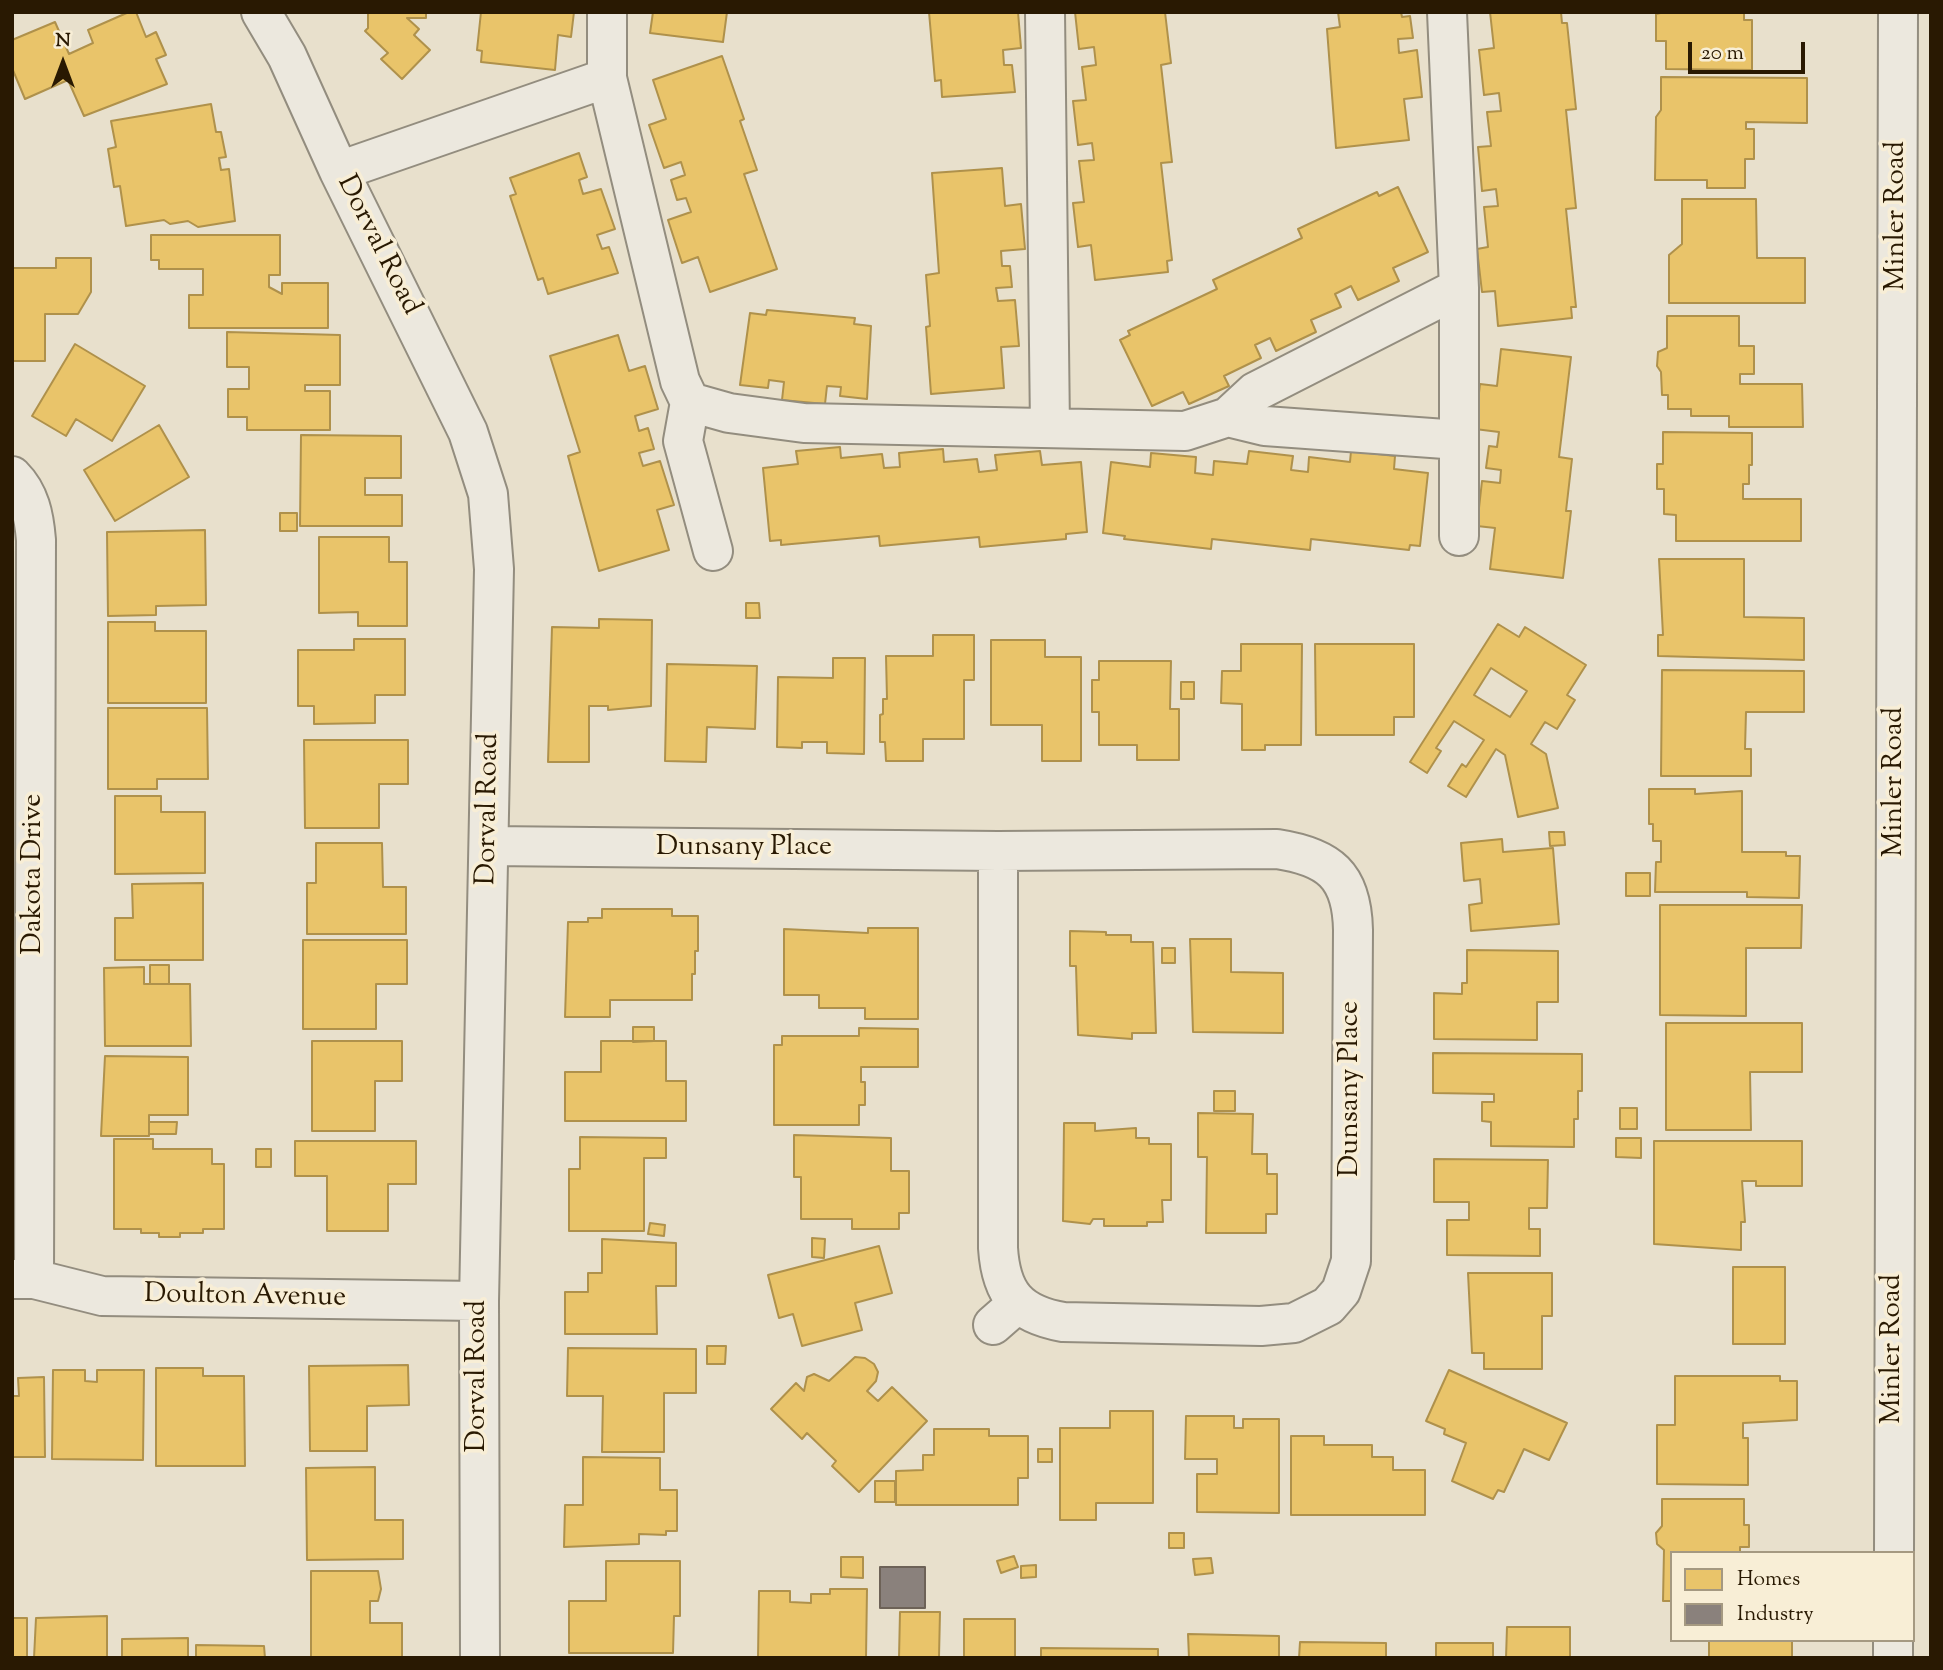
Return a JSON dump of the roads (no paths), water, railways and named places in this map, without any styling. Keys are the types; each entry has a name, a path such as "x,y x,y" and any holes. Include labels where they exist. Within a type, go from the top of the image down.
{"street":[{"name":"Dorval Road","path":"261,12 287,56 339,171 468,432 488,494 494,569 479,1301 480,1658"},
{"path":"607,12 607,78 681,381 690,402 684,441 713,551"},
{"path":"1045,12 1050,428"},
{"path":"1447,12 1459,288 1459,536"},
{"name":"Minler Road","path":"1894,1551 1898,12"},
{"path":"339,171 607,78"},
{"path":"690,402 729,413 804,423 1185,431 1228,417 1255,392 1459,288"},
{"path":"1228,417 1265,426 1459,440"},
{"name":"Dakota Drive","path":"12,476 22,485 29,501 36,540 23,1279"},
{"name":"Dunsany Place","path":"489,846 998,851 1277,849 1346,861 1353,914 1351,1247 1339,1317 1261,1326 1063,1322 1030,1313 1005,1315 998,1248 998,851"},
{"name":"Doulton Avenue","path":"23,1279 102,1296 479,1301"}]}
